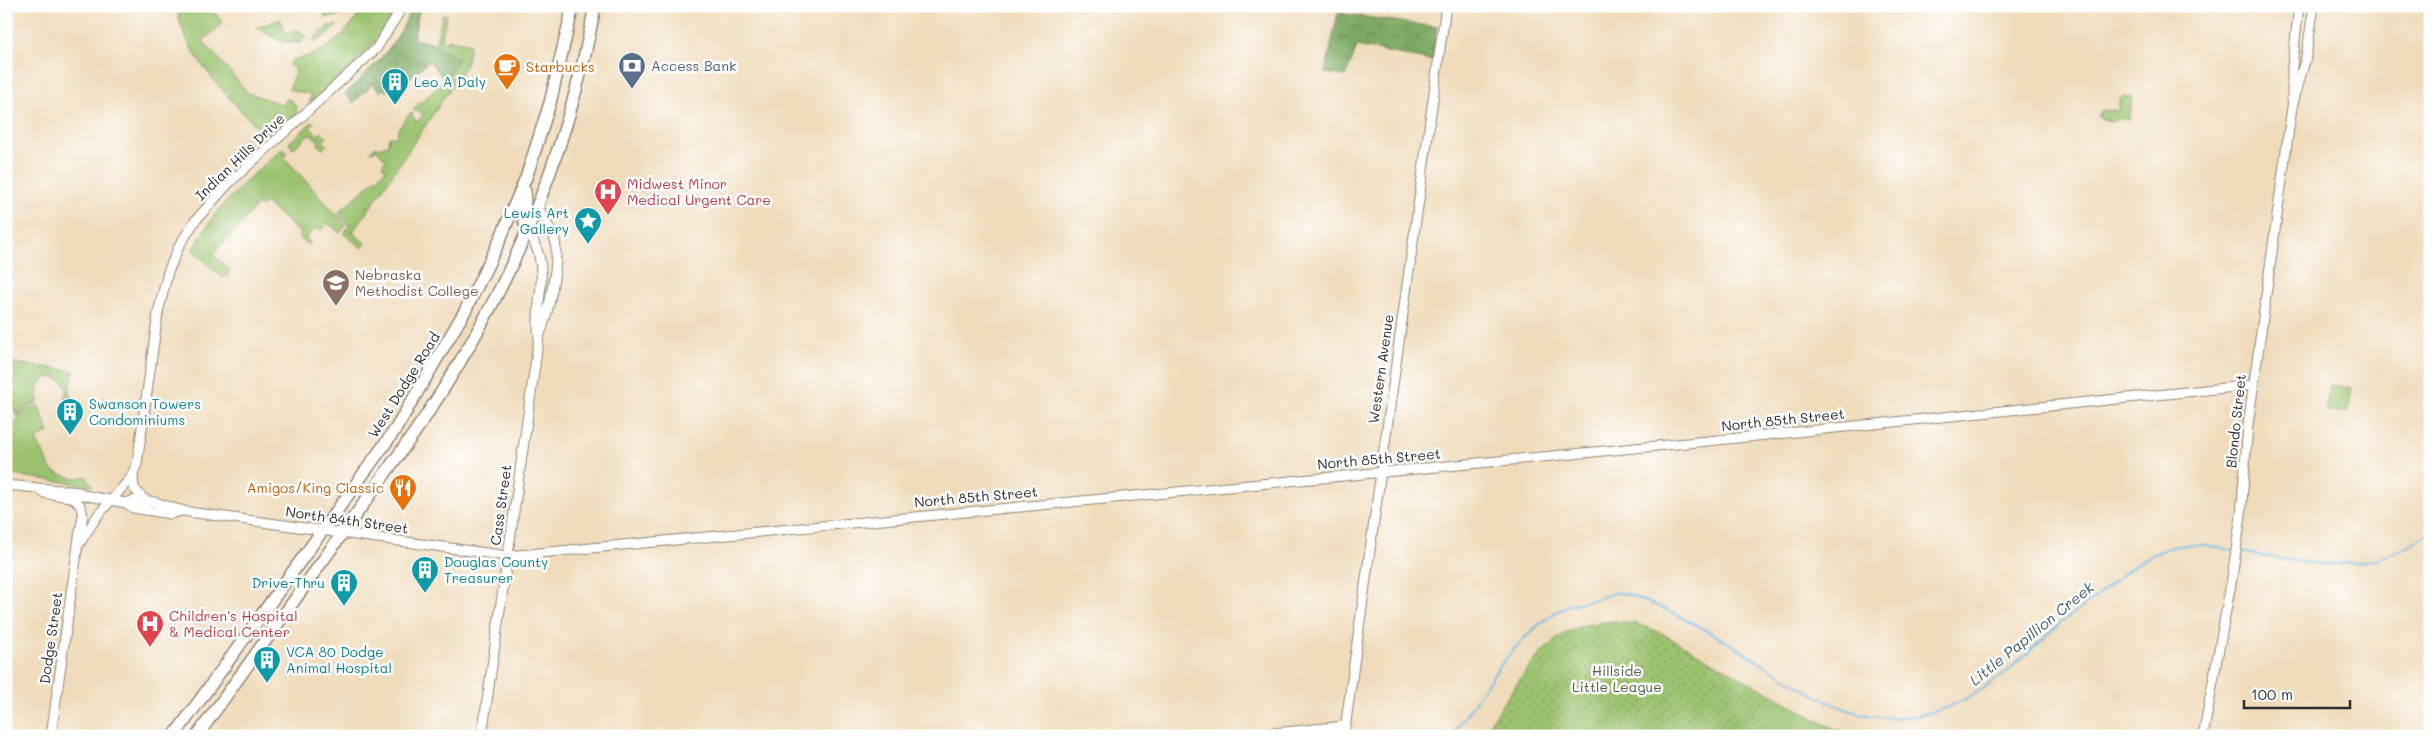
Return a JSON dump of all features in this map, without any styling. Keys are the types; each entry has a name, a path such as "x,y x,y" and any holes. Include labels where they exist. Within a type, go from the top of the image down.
{"highway":[{"name":"West Dodge Road","path":"174,736 395,430 445,347 492,257 526,178 550,104 573,6"},
{"path":"197,736 446,386 480,328 529,231 539,205 572,109 596,6"},
{"path":"526,178 524,220 529,231"}],"street":[{"name":"Indian Hills Drive","path":"111,500 133,474 137,464 160,306 168,272 179,246 195,221 228,183 376,49 403,6"},
{"name":"Western Avenue","path":"1344,736 1446,6"},
{"name":"Blondo Street","path":"2292,108 2292,67 2299,6"},
{"name":"Blondo Street","path":"2202,736 2240,528 2254,386 2292,108 2306,57 2314,6"},
{"name":"Cass Street","path":"482,736 539,337 548,312 556,251 553,235 541,215 539,205"},
{"name":"Cass Street","path":"529,231 538,250 541,265 536,316 539,337"},
{"name":"North 85th Street","path":"508,556 1380,473 2254,386"},
{"path":"133,474 134,488 146,502"},
{"path":"6,485 40,489 45,487 80,492 87,496"},
{"path":"40,489 44,493 79,498 87,496"},
{"name":"North 84th Street","path":"87,496 126,503 133,508 171,514 182,511"},
{"name":"Dodge Street","path":"51,736 83,513 81,506 72,497"},
{"name":"Dodge Street","path":"79,544 89,527 111,500"},
{"name":"North 84th Street","path":"126,503 133,500 172,506 182,511 508,556"},
{"path":"1244,736 1345,726"}],"green space":[{"path":"177,6 197,6 197,12 216,14 223,23 203,41 248,93 284,105 286,99 291,100 297,108 296,115 272,136 263,135 198,59 181,24"},
{"path":"338,6 355,6 348,14 325,18 324,14 339,12"},
{"path":"365,6 397,6 389,21 370,47 348,70 311,102 309,102 311,94 289,90 296,68 289,66 291,61 310,56 334,42 348,29"},
{"path":"412,6 420,6 413,39 435,44 443,14 447,15 441,41 447,42 448,39 470,44 468,56 466,56 468,60 466,64 464,62 466,65 370,208 367,206 369,209 353,232 351,231 366,244 362,248 344,234 349,225 338,213 386,170 382,165 386,160 377,150 370,152 375,146 378,148 388,145 389,137 397,137 398,129 411,112 416,122 423,116 419,110 416,112 413,109 446,80 429,61 405,82 401,78 386,92 383,89 380,92 373,84 353,103 345,94 384,54 407,20"},
{"path":"411,9 419,10 413,39 435,44 458,59 449,74 444,78 429,61 405,82 401,78 386,92 383,89 380,92 373,84 353,103 345,94 376,65 397,40"},
{"path":"1338,13 1437,27 1432,61 1357,46 1346,76 1325,73"},
{"path":"280,19 285,32 291,33 297,30 307,36 301,43 282,42 257,28"},
{"path":"338,25 328,35 313,43 321,29 323,32 328,28 327,26"},
{"path":"2123,96 2133,97 2129,119 2120,118 2112,122 2098,117 2102,110 2118,111 2119,101"},
{"path":"312,122 314,123 310,127 318,135 322,132 327,137 323,141 327,145 322,149 318,144 319,141 309,134 293,149 289,143"},
{"path":"283,148 287,153 284,157 346,225 340,233 328,223 320,231 316,227 306,238 310,242 308,245 299,237 301,234 266,203 262,207 258,204 213,255 230,270 228,276 222,277 194,252 196,250 192,250 216,213 249,178"},
{"path":"6,362 74,371 69,393 71,397 64,400 67,390 62,381 54,377 46,378 39,385 38,402 16,414 6,394"},
{"path":"2330,385 2352,388 2348,413 2326,410"},
{"path":"38,405 49,432 36,439 52,471 73,478 86,476 93,486 6,474 6,426 19,419 17,415"},
{"name":"Hillside Little League","path":"1614,621 1637,624 1661,633 1832,728 1856,736 1481,736 1520,679 1556,640 1579,627"}],"waterway":[{"name":"Little Papillion Creek","path":"2238,551 2313,563 2361,562 2384,557 2407,547 2430,532"},
{"name":"Little Papillion Creek","path":"1452,736 1501,664 1531,632 1547,618 1565,607 1613,593 1631,595 1686,620 1721,638 1803,688 1844,709 1874,716 1906,717 1929,713 1950,706 1989,684 2007,671 2058,625 2148,557 2169,548 2185,545 2233,550"}],"place":[{"name":"Access Bank","path":"632,90"},
{"name":"Starbucks","path":"507,91"},
{"name":"Leo A Daly","path":"395,106"},
{"name":"Midwest Minor Medical Urgent Care","path":"608,216"},
{"name":"Lewis Art Gallery","path":"588,245"},
{"name":"Nebraska Methodist College","path":"336,307"},
{"name":"Swanson Towers Condominiums","path":"70,436"},
{"name":"Amigos/King Classic","path":"403,512"},
{"name":"Douglas County Treasurer","path":"425,594"},
{"name":"Drive-Thru","path":"344,607"},
{"name":"Children's Hospital & Medical Center","path":"150,648"},
{"name":"VCA 80 Dodge Animal Hospital","path":"267,684"}]}
